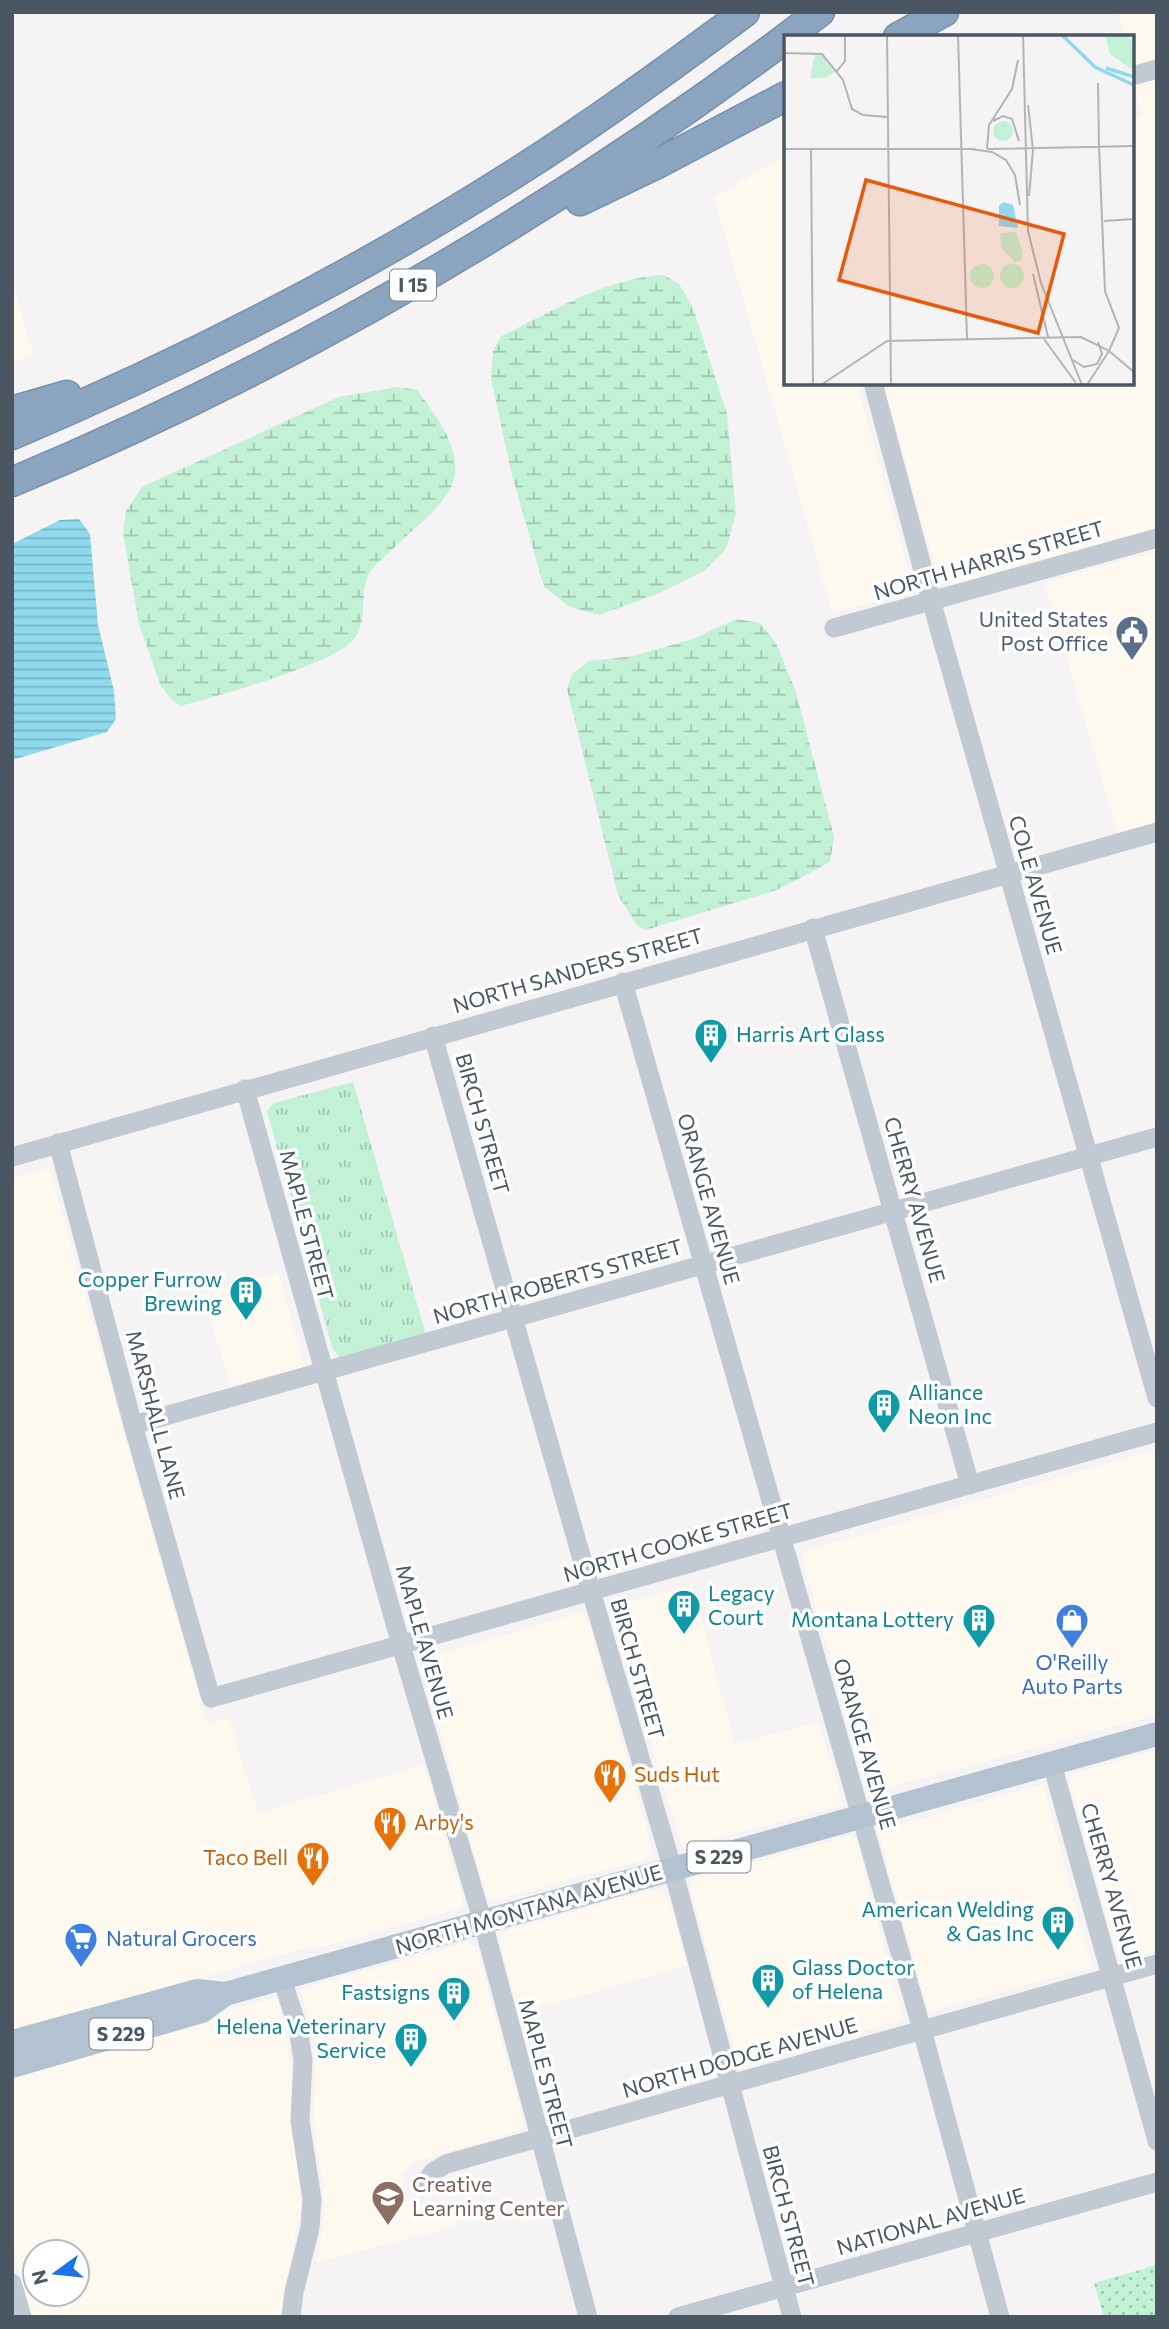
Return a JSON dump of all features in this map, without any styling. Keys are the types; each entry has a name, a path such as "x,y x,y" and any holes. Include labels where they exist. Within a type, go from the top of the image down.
{"highway":[{"name":"I 15","path":"12,435 167,366 318,288 466,204 609,111 745,12"},
{"name":"I 15","path":"790,35 820,12"},
{"path":"902,35 944,12"},
{"name":"I 15","path":"12,482 235,380 332,330 448,264 612,162 784,39"},
{"path":"448,264 657,164 784,97"},
{"path":"12,411 167,366"}],"main road":[{"name":"NORTH MONTANA AVENUE","path":"12,2066 201,2011 225,1994 1157,1734"},
{"name":"NORTH MONTANA AVENUE","path":"12,2042 197,1991 225,1994"}],"street":[{"path":"1134,75 1157,69"},
{"name":"COLE AVENUE","path":"874,385 931,600 1157,1398"},
{"name":"NORTH HARRIS STREET","path":"834,628 1157,538"},
{"name":"NORTH SANDERS STREET","path":"12,1157 1157,832"},
{"name":"CHERRY AVENUE","path":"813,929 970,1485"},
{"name":"ORANGE AVENUE","path":"623,982 922,2030 1000,2317"},
{"name":"BIRCH STREET","path":"433,1036 673,1870 792,2317"},
{"name":"MAPLE STREET","path":"245,1089 323,1372"},
{"name":"NORTH ROBERTS STREET","path":"134,1425 1157,1137"},
{"name":"MARSHALL LANE","path":"58,1143 211,1698"},
{"name":"MAPLE AVENUE","path":"323,1372 483,1923"},
{"name":"NORTH COOKE STREET","path":"211,1698 1157,1432"},
{"name":"CHERRY AVENUE","path":"1052,1764 1157,2141"},
{"name":"MAPLE STREET","path":"483,1923 588,2317"},
{"name":"NORTH DODGE AVENUE","path":"424,2185 433,2172 446,2164 1157,1964"},
{"path":"282,1979 298,2028 301,2049 300,2121 312,2199 310,2228 294,2292 291,2317"},
{"name":"NATIONAL AVENUE","path":"678,2317 1157,2182"},
{"path":"12,2283 22,2317"}],"shaded area":[{"path":"1118,12 1157,12 1157,60 1134,68 1134,35 1124,35"},
{"path":"1157,77 1157,529 953,587 937,574 884,385 1134,385 1134,118 1141,116 1134,83"},
{"path":"784,156 784,385 858,385 913,587 908,595 832,612 714,197"},
{"path":"12,279 33,355 12,363"},
{"path":"1157,551 1157,822 1117,833 1045,582"},
{"path":"49,1168 207,1724 229,1718 258,1813 421,1766 426,1770 463,1899 462,1905 455,1910 327,1946 299,1950 12,2031 12,1179"},
{"path":"278,1272 305,1367 231,1388 203,1294"},
{"path":"1157,1449 1157,1715 867,1793 801,1552"},
{"path":"692,1584 735,1744 818,1722 844,1805 682,1848 612,1608"},
{"path":"578,1613 585,1617 589,1624 651,1845 651,1856 645,1860 493,1901 487,1897 481,1877 422,1667 424,1659"},
{"path":"1157,1750 1157,1951 1127,1960 1117,1955 1069,1781 1073,1773"},
{"path":"1043,1784 1092,1967 929,2012 878,1831"},
{"path":"849,1836 856,1838 903,2020 744,2066 738,2065 689,1885 693,1879"},
{"path":"654,1889 667,1894 687,1966 519,2013 500,1943 504,1932"},
{"path":"467,1942 477,1947 525,2127 520,2131 412,2163 404,2174 405,2197 411,2202 431,2206 445,2197 452,2207 456,2226 317,2262 324,2214 323,2185 313,2125 315,2044 302,1994 305,1988"},
{"path":"277,1997 288,2044 301,2208 282,2299 281,2317 32,2317 30,2308 91,2308 91,2238 21,2238 21,2277 12,2245 12,2072"}],"green space":[{"path":"664,275 679,284 693,308 727,414 736,514 726,549 704,571 657,594 599,615 570,607 544,587 512,475 491,379 493,351 501,336 580,297 621,282"},
{"path":"398,387 417,390 446,433 455,458 453,482 436,508 370,572 366,580 361,623 354,639 324,659 300,669 180,706 160,684 139,624 123,533 126,511 142,487 339,397"},
{"path":"736,619 760,623 776,643 796,692 834,837 830,862 777,890 645,930 636,924 618,895 567,689 572,674 589,661 633,656 693,639"},
{"path":"353,1082 426,1335 346,1358 339,1357 332,1347 267,1111 274,1103"},
{"path":"1157,2265 1157,2317 1104,2317 1094,2283"}],"water":[{"path":"79,519 90,534 98,625 114,691 116,719 107,732 12,760 12,544 60,520"}],"place":[{"name":"United States Post Office","path":"1132,662"},
{"name":"Harris Art Glass","path":"711,1065"},
{"name":"Copper Furrow Brewing","path":"246,1322"},
{"name":"Alliance Neon Inc","path":"884,1435"},
{"name":"Legacy Court","path":"684,1636"},
{"name":"Montana Lottery","path":"979,1650"},
{"name":"O'Reilly Auto Parts","path":"1072,1650"},
{"name":"Suds Hut","path":"610,1805"},
{"name":"Arby's","path":"390,1853"},
{"name":"Taco Bell","path":"313,1888"},
{"name":"American Welding & Gas Inc","path":"1058,1952"},
{"name":"Natural Grocers","path":"81,1969"},
{"name":"Glass Doctor of Helena","path":"768,2010"},
{"name":"Fastsigns","path":"454,2023"},
{"name":"Helena Veterinary Service","path":"411,2069"},
{"name":"Creative Learning Center","path":"388,2227"}]}
